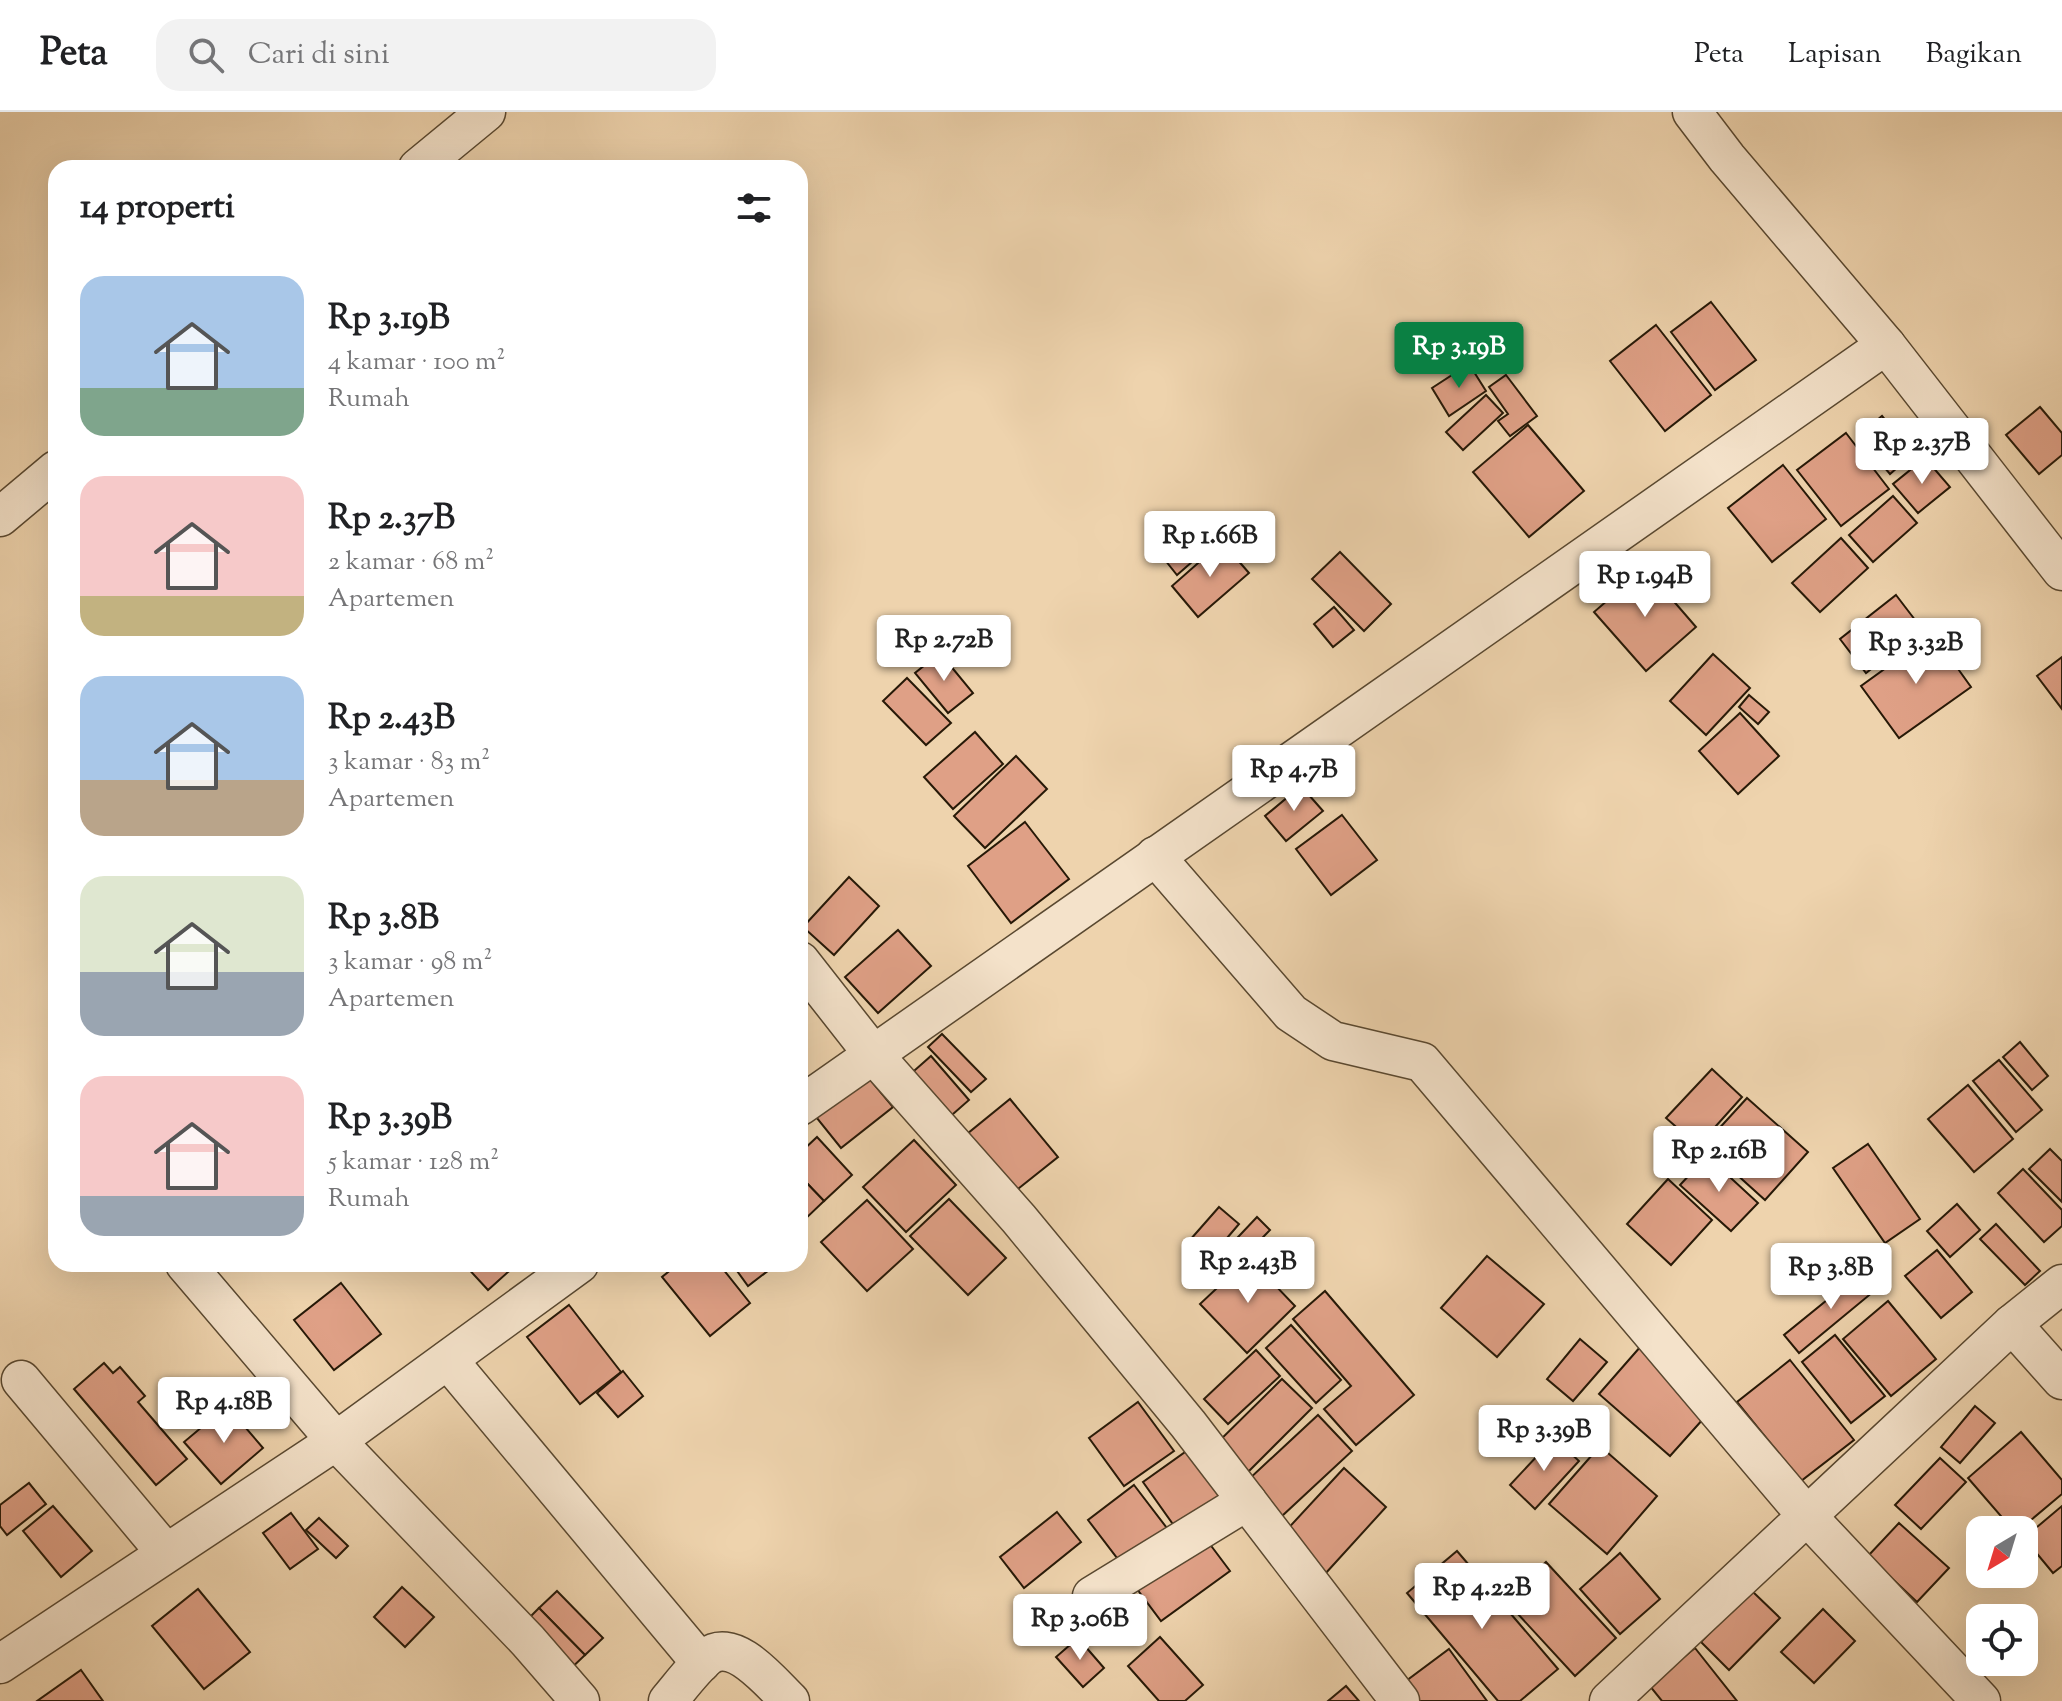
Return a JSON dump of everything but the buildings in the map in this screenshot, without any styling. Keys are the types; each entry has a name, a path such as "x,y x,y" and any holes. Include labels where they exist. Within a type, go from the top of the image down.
{"street":[{"path":"428,160 486,112"},
{"path":"1692,112 1727,158 1886,345 2062,571"},
{"path":"808,1100 1886,345"},
{"path":"0,517 48,477"},
{"path":"1155,856 1291,1013 1333,1041 1422,1062 1806,1515 1981,1701"},
{"path":"808,971 873,1054 1019,1219 1188,1424 1400,1701"},
{"path":"192,1272 336,1441 528,1641 580,1701"},
{"path":"0,1664 336,1441 568,1272"},
{"path":"1609,1701 2012,1324 2062,1284"},
{"path":"2012,1324 2062,1380"},
{"path":"448,1360 701,1663"},
{"path":"21,1380 166,1553"},
{"path":"1092,1596 1247,1501"},
{"path":"668,1701 709,1655 724,1651 737,1653 790,1701"}]}
